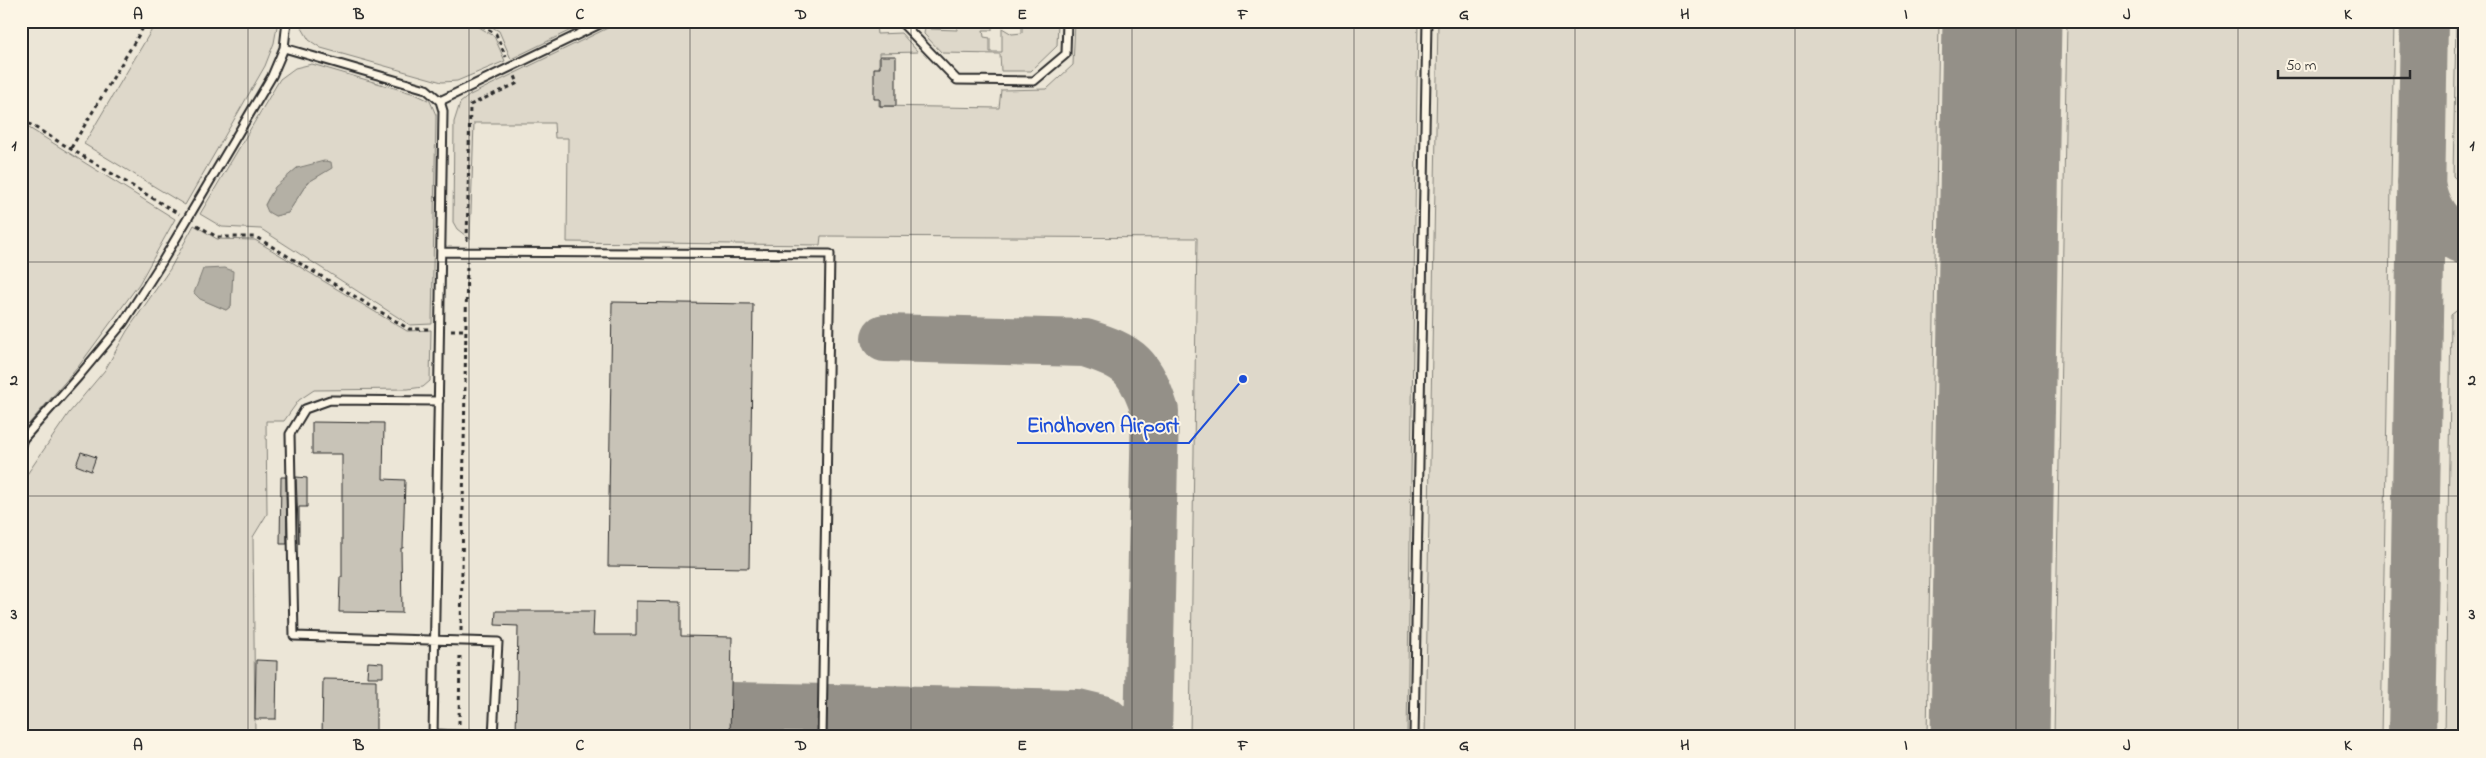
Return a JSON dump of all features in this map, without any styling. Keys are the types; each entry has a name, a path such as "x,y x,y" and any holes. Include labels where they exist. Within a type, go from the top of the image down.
{"lane":[{"path":"21,445 23,439 78,378 123,323 162,262 272,76 284,48 287,21"},
{"path":"440,100 598,23 606,21"},
{"path":"900,21 957,80 1034,81 1066,54 1067,21"},
{"path":"1414,737 1427,21"},
{"path":"284,48 426,89 440,100 444,111 441,252 439,401 435,639 433,735 493,736 498,642 435,639 294,636 290,434 305,410 330,400 439,401"},
{"path":"441,252 830,254 822,737"}],"path":[{"path":"71,148 147,21"},
{"path":"459,735 470,105 518,83 496,34 475,21"},
{"path":"21,119 217,237 256,238 409,329 466,330"}],"shaded area":[{"path":"21,21 2465,21 2465,737 21,737"},
{"path":"157,21 278,21 274,43 265,66 185,205 84,144"},
{"path":"298,21 469,21 494,36 505,61 457,81 442,82 321,48 309,40"},
{"path":"481,21 579,21 577,27 511,59 499,31"},
{"path":"622,21 870,21 870,25 876,25 877,34 901,33 918,52 879,53 879,106 999,108 1001,90 1047,89 1073,65 1075,21 1418,21 1407,737 1190,737 1197,238 821,236 820,245 567,242 568,138 555,138 554,123 474,123 470,239 457,229 453,222 454,122 460,103 470,95"},
{"path":"926,21 930,21 930,29 957,30 957,21 992,21 992,30 983,30 984,37 990,38 990,52 1002,52 1002,28 1012,34 1022,33 1022,21 1058,21 1057,46 1031,71 1001,71 1000,54 942,53 924,34"},
{"path":"1438,21 1939,21 1927,737 1425,737"},
{"path":"2067,21 2394,21 2381,737 2054,737"},
{"path":"2456,21 2465,21 2465,188 2453,176"},
{"path":"312,64 415,94 430,101 436,115 432,324 410,325 261,229 222,227 200,214 280,79 295,68","holes":["297,168 331,168 307,183 288,213 275,216 265,205 275,189"]},
{"path":"21,123 175,219 139,284 78,367 21,433"},
{"path":"324,161 331,162 332,168 307,183 288,213 275,216 268,212 265,205 275,187 297,168"},
{"path":"194,225 217,239 255,240 407,331 431,330 430,381 423,387 408,389 314,390 299,400 284,421 266,421 267,514 253,537 255,737 21,737 21,483 69,413 105,370 127,331 170,269","holes":["232,283 231,306 226,310 201,299"]},
{"path":"225,268 233,271 231,306 226,310 200,299 194,293 203,269"},
{"path":"2465,304 2465,737 2445,737 2451,315"}],"building":[{"path":"880,56 896,56 896,106 880,106 880,99 874,99 874,68 880,68"},
{"path":"612,302 753,304 749,568 608,566"},
{"path":"312,422 384,423 383,479 405,480 403,548 401,548 402,613 339,612 340,577 342,577 342,454 312,454"},
{"path":"81,452 96,457 91,471 76,465"},
{"path":"281,477 286,477 287,544 280,544"},
{"path":"296,477 307,478 307,507 299,507 299,544"},
{"path":"636,601 681,602 681,636 732,637 730,737 516,737 518,626 495,625 496,611 594,611 593,635 636,635"},
{"path":"256,660 277,661 276,719 255,719"},
{"path":"368,662 383,663 383,677 367,677"},
{"path":"323,679 376,680 376,737 322,737"}],"taxiway":[{"path":"2412,737 2424,21"},
{"path":"2421,182 2426,201 2435,218 2448,231 2465,241"},
{"path":"885,338 1085,343 1113,353 1132,365 1138,373 1150,396 1155,411 1148,737"},
{"path":"731,706 1078,713 1103,719 1124,737"}],"runway":[{"path":"1990,737 2002,21"}],"place":[{"name":"Eindhoven Airport","path":"1243,379"}]}
